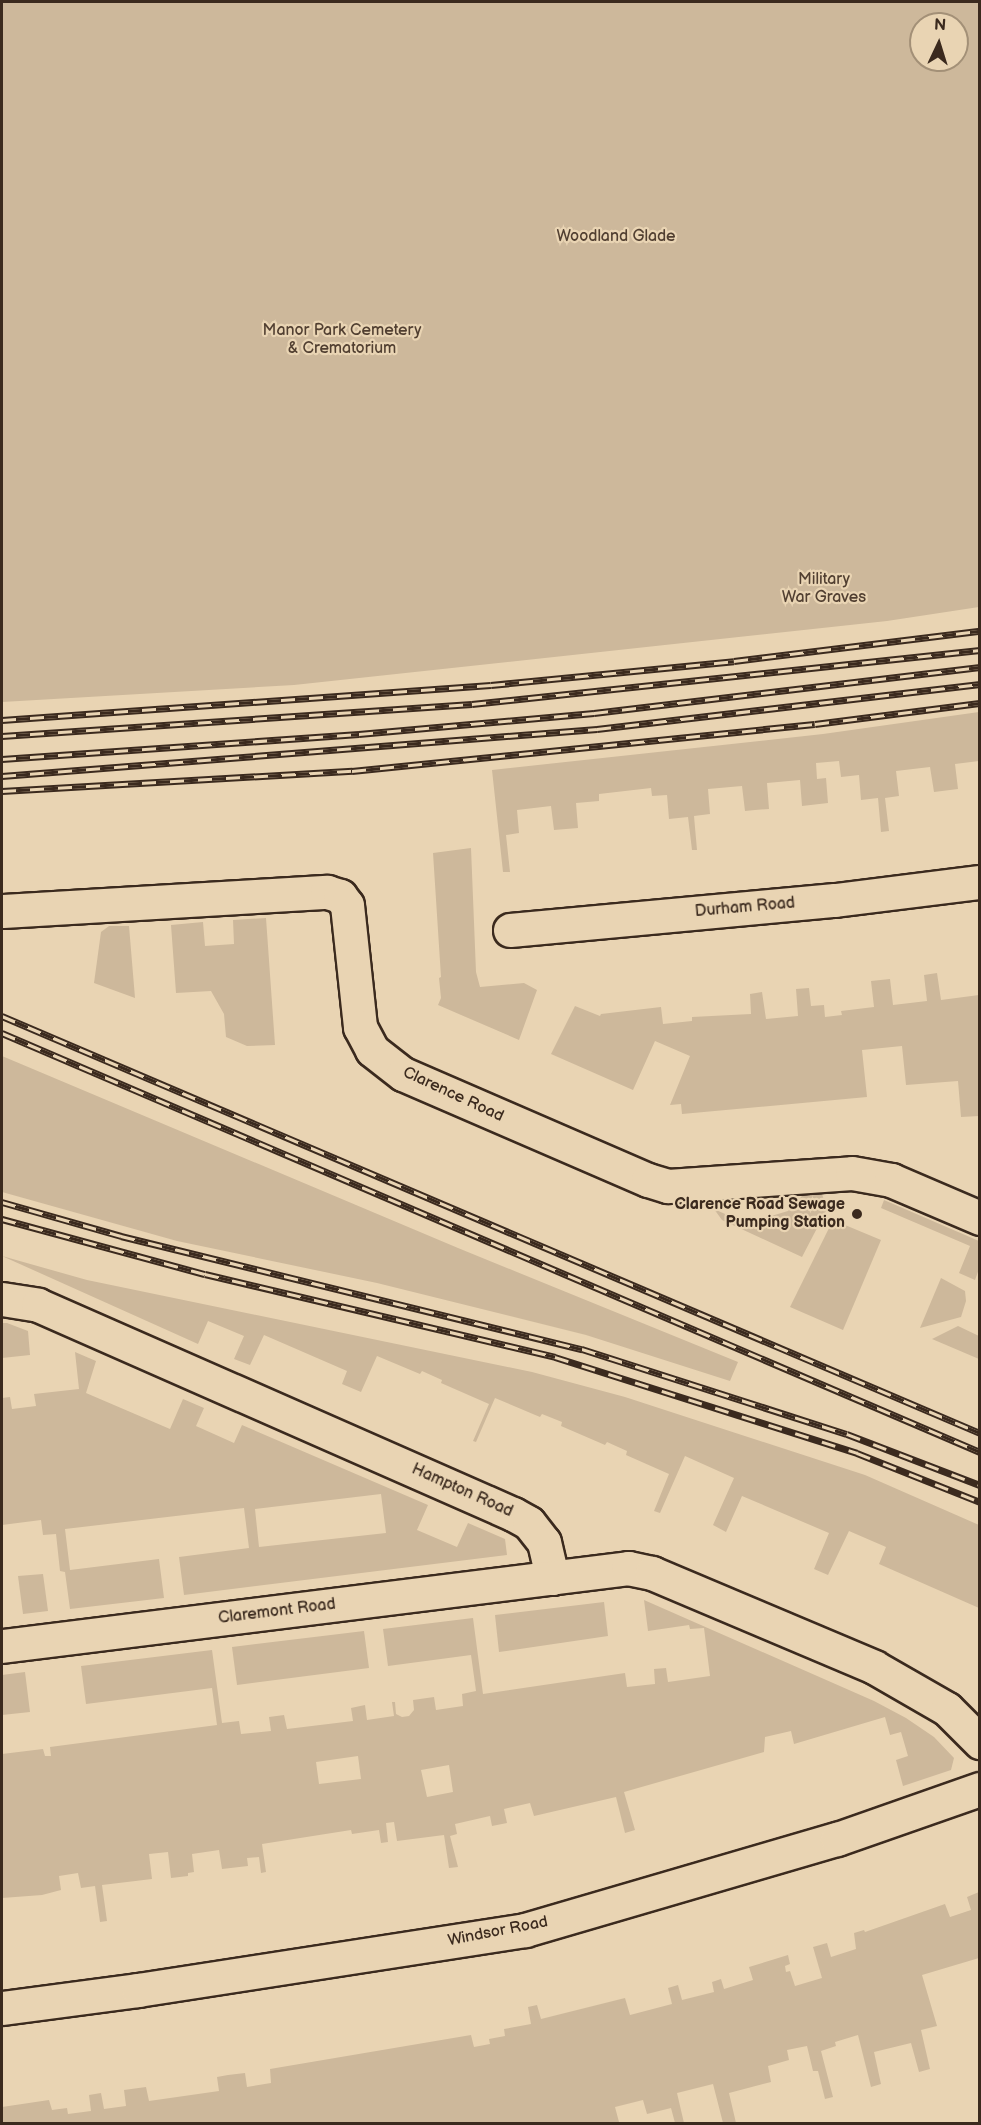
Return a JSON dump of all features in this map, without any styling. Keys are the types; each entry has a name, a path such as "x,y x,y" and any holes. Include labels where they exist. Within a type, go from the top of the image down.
{"street":[{"name":"Durham Road","path":"510,930 834,900 980,882"},
{"name":"Clarence Road","path":"3,910 327,892 340,896 347,905 360,1027 372,1050 403,1074 648,1180 668,1186 852,1173 891,1180 980,1218"},
{"name":"Hampton Road","path":"2,1299 38,1305 513,1514 536,1530 544,1542 552,1578"},
{"path":"552,1578 628,1568 652,1573 874,1667 947,1709 980,1742"},
{"name":"Claremont Road","path":"2,1646 552,1578"},
{"name":"Windsor Road","path":"2,2008 138,1990 525,1930 837,1839 980,1789"}],"green space":[{"name":"Manor Park Cemetery & Crematorium","path":"2,2 979,2 979,607 887,621 294,685 2,702"},
{"path":"979,712 979,761 955,764 958,789 934,792 930,767 896,771 899,796 885,798 889,831 881,832 878,798 861,800 859,775 841,777 839,761 816,763 817,779 826,778 828,803 802,806 800,780 767,783 769,809 745,811 742,786 708,789 710,814 694,816 697,850 692,850 688,817 669,819 667,795 652,796 651,788 599,794 599,801 576,803 578,828 554,830 551,806 517,810 519,833 506,835 510,872 503,872 492,770 823,734"},
{"path":"471,848 476,972 480,987 524,983 537,990 519,1040 438,1005 441,998 439,978 441,977 433,853"},
{"path":"266,918 275,1045 247,1046 226,1037 224,1014 211,991 176,993 171,925 203,922 205,946 234,944 233,920"},
{"path":"109,926 129,926 135,998 94,983 101,932"},
{"path":"937,973 941,1000 979,995 979,1116 961,1117 958,1081 906,1085 902,1046 862,1050 867,1097 682,1114 681,1104 670,1105 690,1056 655,1041 633,1090 551,1054 575,1006 600,1016 601,1014 661,1007 663,1024 692,1021 692,1017 751,1014 750,994 762,992 766,1019 798,1016 796,989 809,988 811,1006 824,1005 825,1017 842,1015 841,1011 874,1007 871,981 890,979 893,1005 927,1001 924,975"},
{"path":"2,1056 458,1248 738,1362 730,1381 586,1335 377,1283 177,1241 2,1192"},
{"path":"822,1194 827,1209 802,1257 722,1220 714,1209 734,1218 761,1219 788,1211 802,1196"},
{"path":"884,1200 979,1241 979,1269 975,1280 959,1273 970,1246 881,1208"},
{"path":"833,1220 881,1240 843,1330 790,1307"},
{"path":"2,1256 87,1280 532,1372 625,1397 865,1475 979,1525 979,1608 879,1564 886,1547 849,1531 828,1575 814,1569 829,1533 742,1496 726,1532 713,1525 734,1478 685,1456 660,1513 654,1511 669,1474 626,1455 627,1451 607,1442 605,1445 561,1426 562,1422 542,1414 540,1417 495,1398 476,1442 473,1441 489,1404 441,1383 442,1380 422,1371 420,1374 377,1356 361,1392 342,1384 347,1371 264,1335 250,1365 234,1359 244,1336 208,1321 198,1344"},
{"path":"941,1278 965,1291 966,1301 961,1317 920,1328"},
{"path":"2,1323 28,1331 30,1355 2,1358"},
{"path":"958,1326 979,1336 979,1359 932,1339"},
{"path":"75,1352 96,1361 86,1393 170,1429 183,1399 204,1408 196,1426 234,1443 242,1425 428,1505 417,1530 457,1547 468,1523 505,1539 507,1555 184,1595 179,1557 249,1548 244,1508 65,1529 70,1570 159,1559 164,1598 70,1609 65,1572 60,1571 56,1534 43,1535 41,1520 2,1525 2,1398 10,1397 12,1409 36,1406 34,1394 79,1389","holes":["381,1494 386,1533 259,1547 255,1509"]},
{"path":"43,1574 48,1611 23,1614 18,1576"},
{"path":"644,1600 874,1701 906,1718 934,1737 954,1758 951,1770 903,1786 896,1760 908,1756 901,1732 890,1735 885,1717 794,1744 791,1731 765,1737 764,1752 624,1792 635,1830 625,1833 616,1797 534,1816 530,1803 504,1809 507,1823 492,1826 490,1816 455,1824 457,1834 450,1836 458,1867 449,1868 444,1835 397,1841 394,1822 386,1823 388,1842 381,1843 379,1830 352,1834 351,1830 262,1844 266,1872 261,1873 259,1857 247,1858 248,1866 222,1869 219,1850 192,1854 194,1872 188,1873 188,1876 171,1878 168,1852 149,1854 152,1879 102,1885 107,1921 100,1922 95,1886 81,1888 78,1873 59,1876 61,1890 42,1895 2,1898 2,1754 43,1749 45,1756 51,1756 50,1747 217,1725 212,1688 86,1704 81,1666 212,1650 222,1723 239,1721 241,1734 271,1731 269,1717 284,1715 287,1729 353,1721 351,1708 365,1705 367,1720 394,1716 392,1702 395,1702 396,1714 402,1717 409,1716 414,1710 413,1700 434,1697 436,1710 463,1706 462,1694 476,1691 471,1655 388,1666 383,1629 473,1618 483,1694 625,1673 627,1687 655,1684 654,1669 666,1668 668,1682 710,1676 704,1628 690,1629 689,1625 648,1631","holes":["358,1756 361,1779 319,1784 316,1762","449,1765 453,1792 427,1797 421,1770"]},
{"path":"604,1602 608,1636 499,1652 495,1615"},
{"path":"364,1631 369,1668 237,1685 232,1647"},
{"path":"25,1672 30,1712 2,1715 2,1675"},
{"path":"979,1892 979,1958 922,1975 937,2026 921,2030 930,2069 919,2072 911,2043 874,2052 881,2084 871,2087 858,2035 835,2042 836,2046 821,2051 833,2097 825,2099 818,2071 813,2071 807,2046 787,2050 789,2060 768,2066 771,2082 729,2093 736,2123 723,2123 713,2084 677,2093 684,2123 675,2123 671,2108 647,2114 643,2100 615,2107 619,2122 613,2124 2,2123 2,2107 49,2100 52,2110 67,2108 68,2114 91,2111 89,2095 101,2093 104,2109 126,2106 124,2090 146,2087 149,2101 219,2091 217,2077 228,2075 245,2073 247,2087 271,2083 270,2069 471,2035 474,2047 490,2044 489,2039 505,2036 504,2029 531,2024 528,2007 537,2005 541,2019 625,1998 630,2015 672,2004 668,1988 678,1985 682,2000 714,1992 712,1982 721,1979 724,1989 753,1980 749,1967 788,1955 790,1964 785,1966 786,1972 790,1971 795,1986 822,1978 813,1947 827,1943 831,1957 856,1949 854,1933 864,1930 865,1932 945,1904 950,1917 971,1910 967,1897"}],"railway":[{"path":"2,720 491,685 734,661 980,631"},
{"path":"2,736 472,704 980,650"},
{"path":"2,759 359,734 594,713 980,667"},
{"path":"2,776 597,729 980,684"},
{"path":"2,791 352,771 815,724 980,703"},
{"path":"2,1016 980,1433"},
{"path":"2,1033 980,1452"},
{"path":"2,1202 121,1236 582,1349 847,1434 980,1485"},
{"path":"2,1219 205,1274 555,1357 857,1453 980,1502"}],"place":[{"name":"Clarence Road Sewage Pumping Station","path":"857,1214"}],"park label":[{"name":"Woodland Glade","path":"616,237"},
{"name":"Military War Graves","path":"824,589"}]}
